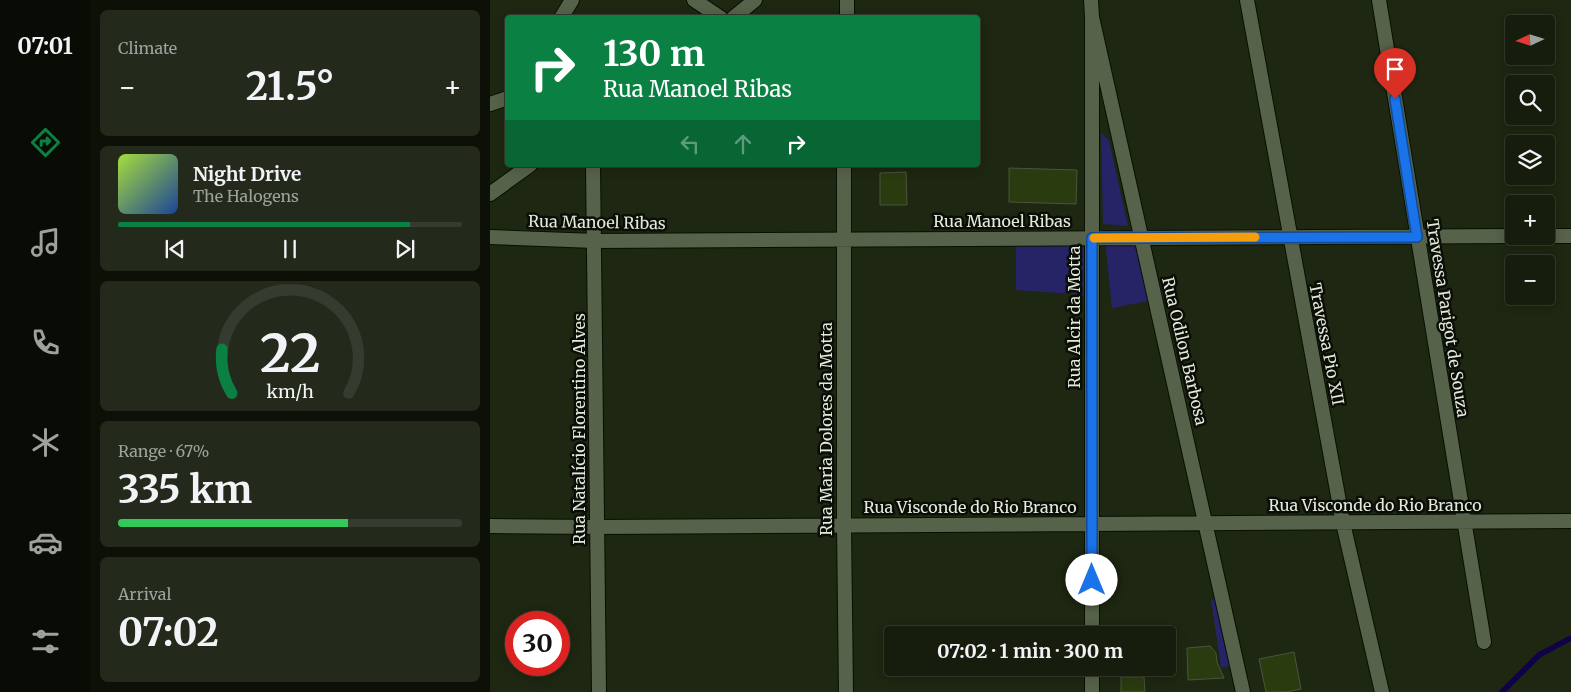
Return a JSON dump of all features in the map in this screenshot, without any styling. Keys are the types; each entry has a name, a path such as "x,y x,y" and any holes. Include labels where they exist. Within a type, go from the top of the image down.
{"street":[{"path":"563,15 572,0"},
{"path":"694,0 716,15"},
{"path":"737,15 755,0"},
{"path":"846,15 847,0"},
{"name":"Rua Alcir da Motta","path":"1091,0 1092,626"},
{"name":"Travessa Pio XII","path":"1247,0 1343,523 1382,692"},
{"name":"Travessa Parigot de Souza","path":"1379,0 1484,642"},
{"name":"Rua Odilon Barbosa","path":"1092,17 1243,692"},
{"path":"490,104 505,99"},
{"path":"490,194 527,167"},
{"name":"Rua Natalício Florentino Alves","path":"593,167 599,692"},
{"name":"Rua Maria Dolores da Motta","path":"844,167 846,692"},
{"name":"Rua Manoel Ribas","path":"490,237 595,241 1505,236"},
{"path":"1555,236 1571,236"},
{"name":"Rua Visconde do Rio Branco","path":"490,526 844,526 1571,521"},
{"path":"1092,676 1092,692"}],"shaded area":[{"path":"1101,132 1109,141 1128,226 1103,224"},
{"path":"1105,241 1148,244 1164,298 1112,308"},
{"path":"1084,242 1086,295 1016,290 1016,244"},
{"path":"1221,598 1236,666 1221,667 1211,600"}],"building":[{"path":"1009,168 1077,170 1076,204 1009,202"},
{"path":"906,172 907,205 880,205 880,173"},
{"path":"1210,646 1216,653 1217,662 1224,678 1188,680 1187,648"},
{"path":"1294,652 1301,689 1286,692 1266,692 1259,659"},
{"path":"1121,677 1144,677 1145,692 1121,692"}],"waterway":[{"path":"1502,692 1539,655 1571,638"}],"slow traffic":[{"path":"1094,238 1255,237"}],"route":[{"path":"1092,580 1092,238 1417,237 1395,99"}]}
